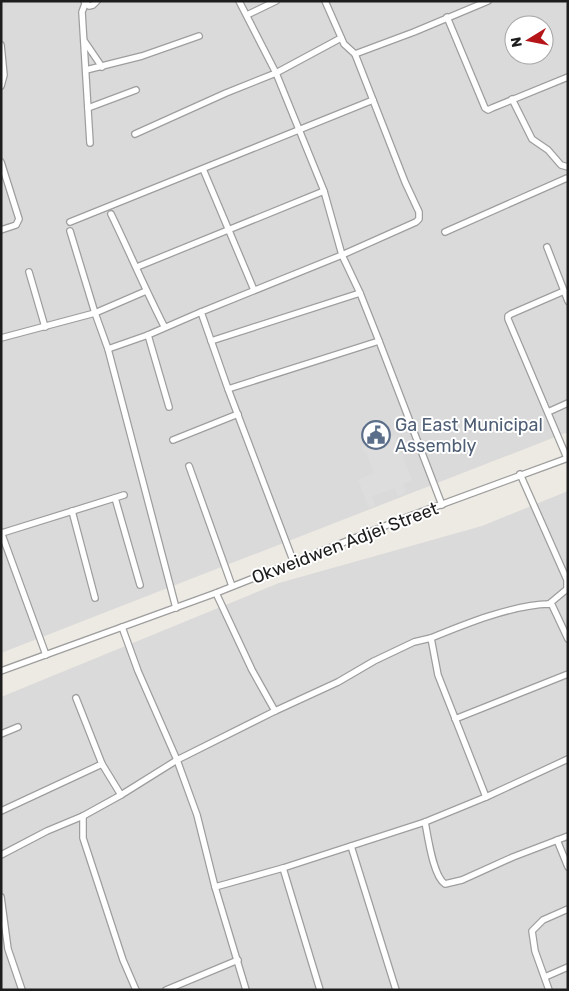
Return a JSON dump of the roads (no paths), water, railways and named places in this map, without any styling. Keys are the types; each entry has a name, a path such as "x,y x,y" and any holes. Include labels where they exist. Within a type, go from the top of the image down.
{"street":[{"path":"90,144 82,12 84,3 93,5 98,1"},
{"path":"239,1 276,74 300,131 324,191 342,255 360,293 442,505"},
{"path":"247,15 276,1"},
{"path":"108,348 148,335 164,326 342,255 416,222 420,217 355,54 344,44 325,1"},
{"path":"355,54 488,1"},
{"path":"447,17 485,108 488,110 568,77"},
{"path":"86,70 142,56 200,36"},
{"path":"135,134 226,93 276,74 341,38"},
{"path":"84,40 102,67"},
{"path":"1,45 4,75 1,86"},
{"path":"88,108 136,90"},
{"path":"512,99 532,139 548,150 561,165 568,167"},
{"path":"70,222 373,100"},
{"path":"1,162 19,219 16,225 1,230"},
{"path":"203,169 254,290"},
{"path":"445,232 568,177"},
{"path":"137,267 324,191"},
{"path":"111,214 164,326"},
{"path":"70,231 95,313 108,348 176,608"},
{"path":"547,247 568,301"},
{"path":"29,272 45,327"},
{"path":"1,338 95,313 146,291"},
{"path":"564,291 508,316 508,319 567,458"},
{"path":"211,341 360,293"},
{"path":"201,312 294,563"},
{"path":"148,335 169,407"},
{"path":"228,389 379,341"},
{"path":"548,412 568,403"},
{"path":"173,440 238,414"},
{"name":"Okweidwen Adjei Street","path":"1,671 216,593 520,474 567,458"},
{"path":"189,466 232,586"},
{"path":"1,855 47,831 83,816 177,760 338,682 374,661 414,642 430,638 477,619 517,609 549,604 567,589 567,580 520,474"},
{"path":"46,655 1,533 124,496"},
{"path":"115,498 140,585"},
{"path":"72,511 95,598"},
{"path":"216,593 252,670 275,711"},
{"path":"549,604 555,610 568,638"},
{"path":"122,628 138,671 177,760 197,815 215,887 246,990"},
{"path":"430,638 438,675 486,797"},
{"path":"455,720 568,674"},
{"path":"76,698 102,764 121,795"},
{"path":"1,734 18,727"},
{"path":"215,887 283,868 425,822 568,760"},
{"path":"1,811 102,764"},
{"path":"83,816 83,838 123,960 136,990"},
{"path":"425,822 434,864 440,879 445,884 462,880 513,857 568,836"},
{"path":"557,840 568,867"},
{"path":"351,846 396,990"},
{"path":"283,868 320,990"},
{"path":"1,898 8,949 22,990"},
{"path":"549,990 535,950 532,931 543,920 568,909"},
{"path":"166,990 238,960"},
{"path":"544,976 568,967"}],"place":[{"name":"Ga East Municipal Assembly","path":"376,435"}]}
